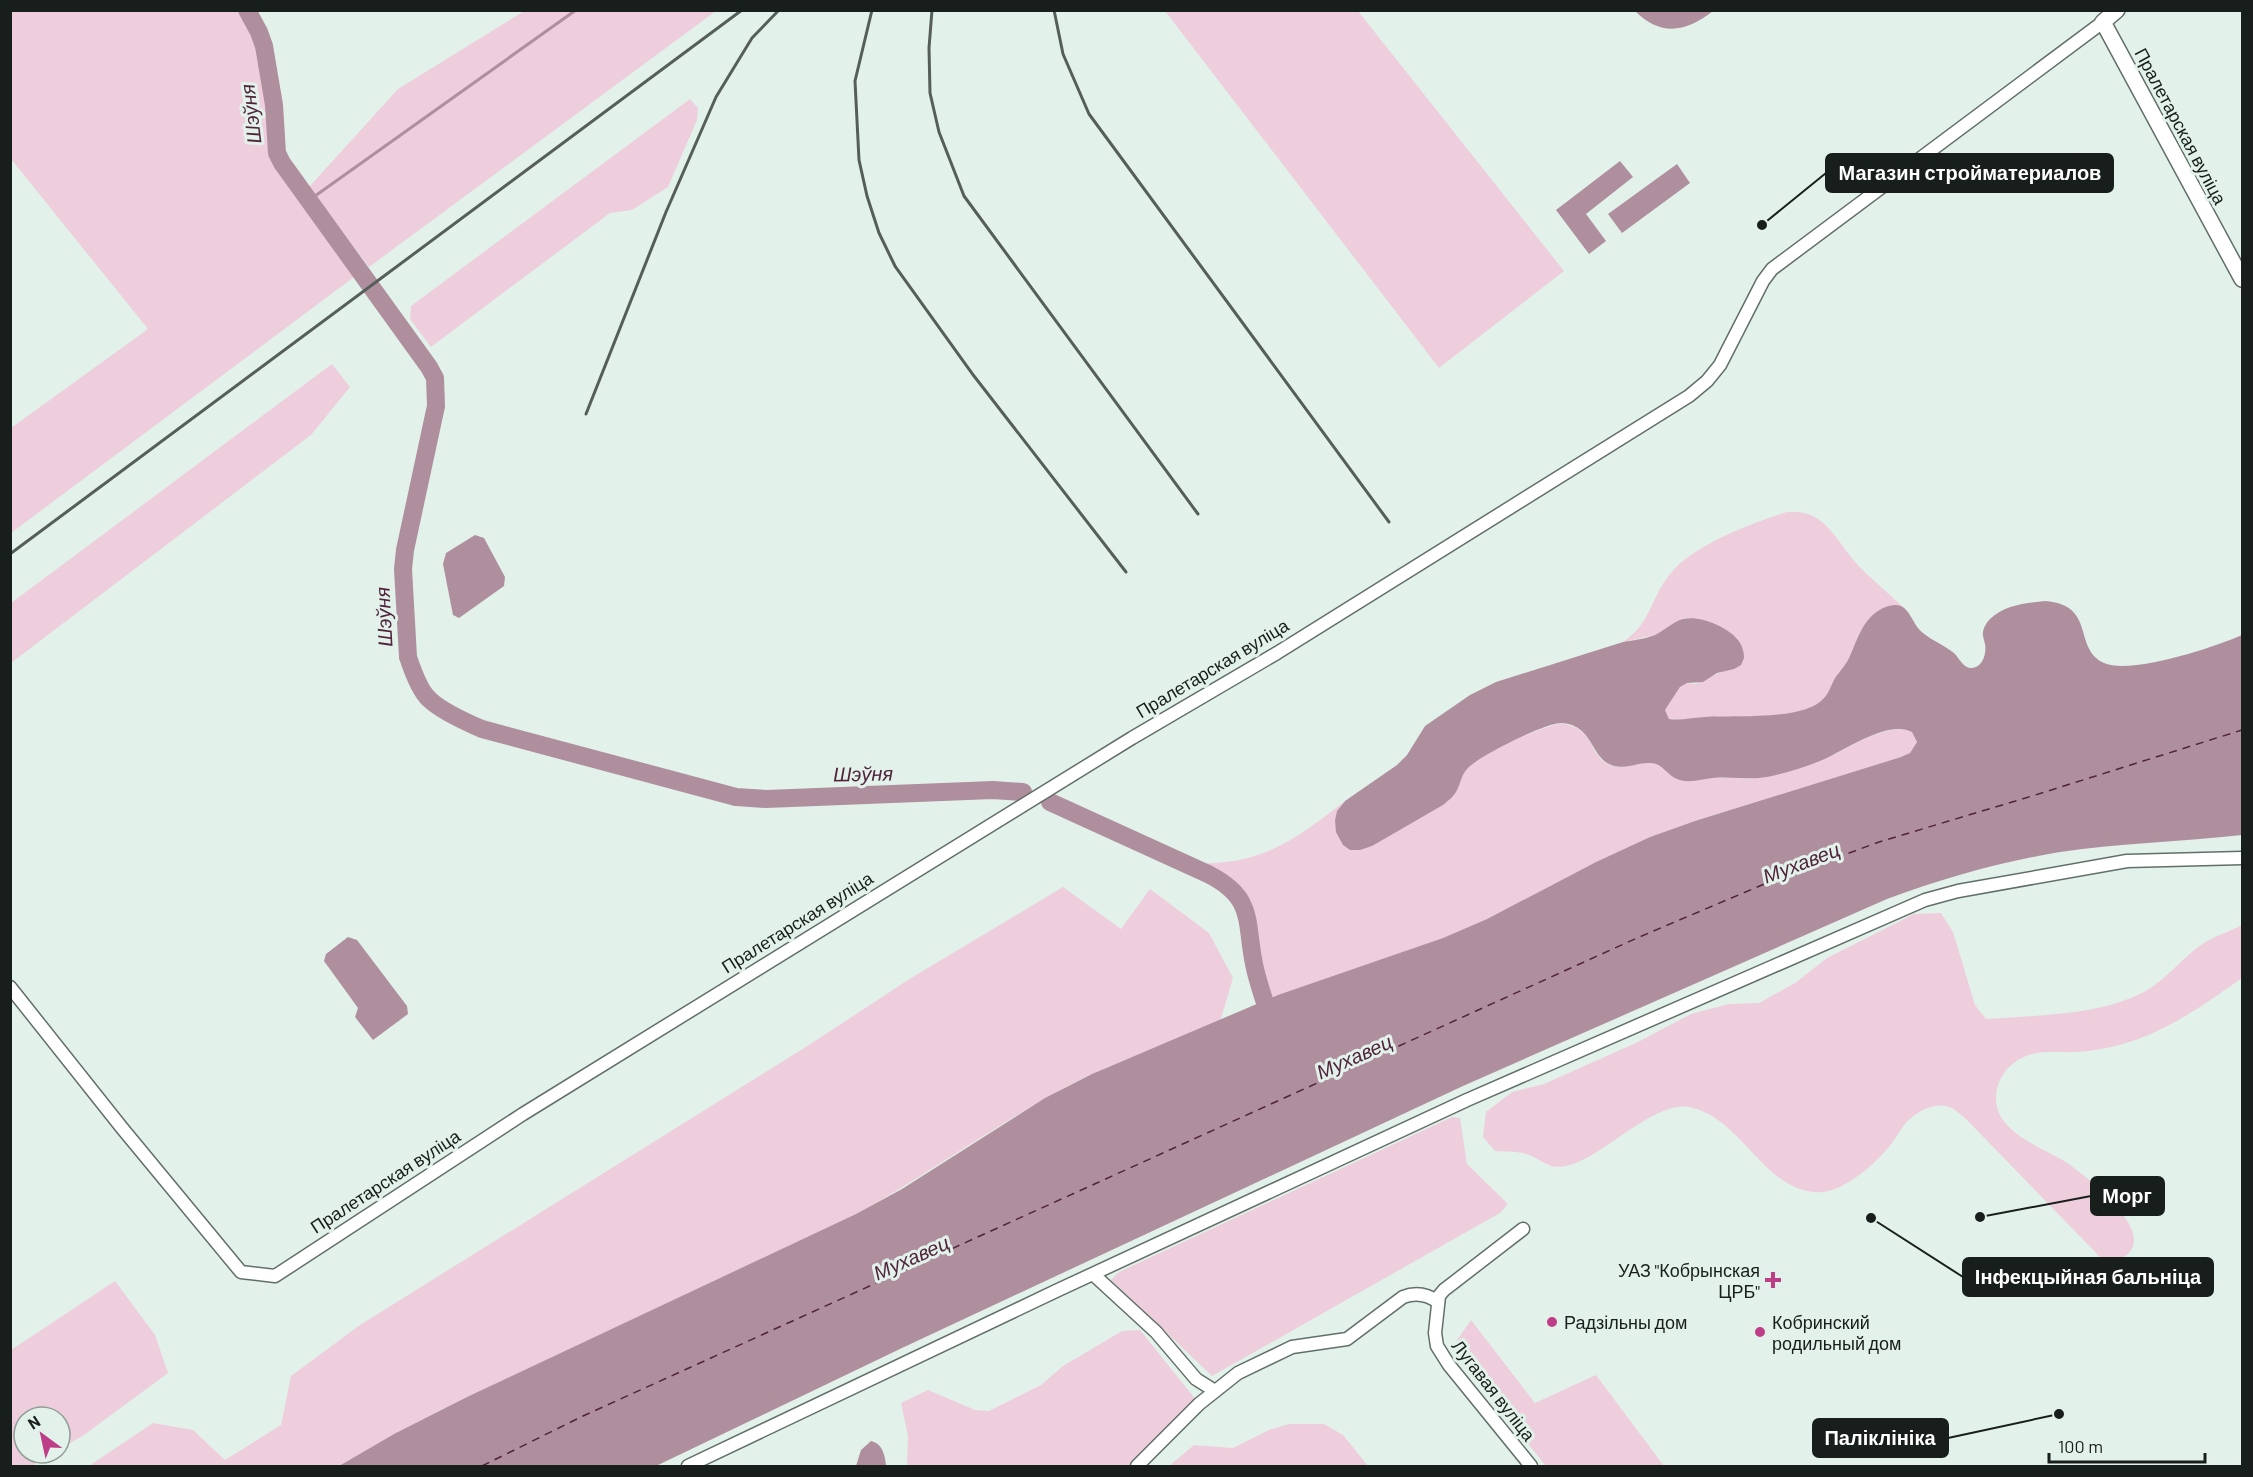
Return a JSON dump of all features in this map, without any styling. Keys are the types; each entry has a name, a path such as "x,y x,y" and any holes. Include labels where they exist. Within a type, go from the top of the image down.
{"main road":[{"name":"Пралетарская вуліца","path":"2118,10 2103,22 2242,279"}],"street":[{"name":"Пралетарская вуліца","path":"10,987 241,1272 275,1276 523,1114 1132,738 1276,653 1689,396 1707,381 1720,365 1762,281 1772,269 2103,22"},
{"path":"688,1467 1467,1100 1925,900 1958,891 2127,861 2242,858"},
{"path":"1137,1467 1199,1404 1238,1373 1292,1347 1347,1339 1410,1294 1423,1294 1438,1302 1444,1290 1523,1229"},
{"path":"1094,1275 1156,1332 1196,1379 1215,1391"},
{"name":"Лугавая вуліца","path":"1438,1302 1435,1333 1437,1346 1449,1365 1531,1467"}],"shaded area":[{"path":"10,11 237,11 250,31 261,55 272,158 283,179 354,277 11,533 11,428 148,329 11,159"},
{"path":"524,11 716,11 369,267 309,187 398,89"},
{"path":"1165,11 1358,11 1564,271 1439,368"},
{"path":"690,99 698,108 697,120 668,187 632,210 610,213 431,347 410,319 411,306"},
{"path":"332,364 350,387 311,435 11,663 11,603"},
{"path":"1787,512 1807,514 1823,523 1857,564 1905,609 1892,607 1883,610 1865,623 1848,660 1823,700 1813,706 1800,711 1768,716 1669,719 1665,710 1680,687 1687,683 1696,684 1725,670 1730,633 1707,621 1685,618 1655,635 1623,642 1640,626 1663,583 1680,563 1724,536"},
{"path":"1561,723 1584,733 1597,754 1609,765 1621,767 1652,763 1675,778 1688,780 1756,778 1783,773 1823,760 1867,738 1891,730 1902,729 1912,732 1917,742 1910,753 1901,757 1650,837 1596,862 1487,919 1443,938 1265,1001 1257,979 1246,910 1237,895 1224,883 1183,863 1232,861 1271,850 1306,830 1345,801 1337,811 1335,820 1350,849 1360,850 1443,805 1455,793 1463,774 1477,760 1526,735"},
{"path":"1063,887 1121,929 1150,889 1209,933 1233,978 1220,1022 1065,1087 856,1214 467,1397 394,1434 339,1466 89,1466 153,1423 193,1430 225,1460 281,1425 291,1376 360,1325 809,1045 911,978"},
{"path":"1941,913 1953,932 1975,1005 1986,1019 2067,1013 2126,1000 2152,987 2201,945 2242,925 2242,978 2196,1010 2147,1036 2111,1047 2089,1051 2044,1052 2026,1056 2009,1067 1998,1084 1996,1098 1998,1110 2012,1130 2081,1173 2119,1210 2132,1230 2134,1240 2132,1249 2121,1259 2112,1261 2099,1256 1964,1117 1949,1107 1936,1106 1916,1114 1906,1123 1886,1150 1861,1174 1842,1186 1823,1192 1803,1190 1786,1182 1770,1170 1725,1125 1708,1114 1689,1107 1676,1107 1646,1119 1601,1150 1564,1166 1551,1166 1522,1153 1495,1151 1483,1137 1486,1112 1512,1092 1544,1084 1638,1042 1691,1014 1729,1004 1759,1003 1795,983 1827,958 1914,914"},
{"path":"1452,1117 1460,1118 1467,1164 1508,1204 1500,1213 1212,1376 1111,1280 1119,1272"},
{"path":"115,1281 155,1335 168,1373 72,1442 72,1405 12,1405 12,1465 33,1465 11,1466 11,1350"},
{"path":"1471,1320 1535,1403 1596,1375 1664,1466 1546,1466 1451,1349"},
{"path":"1140,1330 1197,1401 1132,1466 907,1466 908,1436 901,1403 928,1390 975,1410 989,1411 1041,1385 1063,1366 1122,1331"},
{"path":"1289,1424 1324,1424 1343,1435 1368,1466 1169,1466 1194,1445 1233,1448 1269,1430"}],"water":[{"path":"1635,11 1713,11 1693,24 1674,29 1654,25"},
{"path":"1620,161 1633,177 1586,214 1606,241 1589,254 1556,210"},
{"path":"1677,164 1690,183 1622,233 1608,214"},
{"path":"475,535 484,538 505,577 504,586 459,618 453,615 443,564 446,553"},
{"name":"Мухавец","path":"2045,601 2061,604 2072,610 2078,618 2094,656 2104,663 2117,666 2152,663 2173,658 2242,635 2242,835 2060,852 1972,871 1887,899 1463,1086 902,1348 656,1466 339,1466 394,1434 467,1397 856,1214 902,1189 1045,1098 1092,1074 1278,995 1443,938 1487,919 1596,862 1650,837 1901,757 1910,753 1917,742 1912,732 1902,729 1890,730 1865,738 1830,757 1796,770 1757,778 1686,781 1674,777 1662,767 1651,763 1613,766 1602,759 1580,729 1568,724 1553,724 1513,741 1474,763 1464,773 1452,798 1372,846 1350,850 1343,845 1336,832 1335,820 1337,811 1345,801 1397,765 1407,755 1425,726 1470,695 1496,682 1623,642 1651,636 1679,620 1690,618 1705,620 1728,631 1739,642 1744,658 1741,665 1734,669 1717,673 1703,682 1687,683 1680,687 1665,710 1669,719 1786,714 1815,705 1824,698 1845,665 1866,623 1883,608 1899,605 1904,608 1923,633 1954,653 1963,664 1974,668 1983,660 1985,648 1983,631 1990,619 2009,608"},
{"path":"348,937 357,940 407,1006 408,1014 373,1040 355,1017 358,1008 324,961 326,954"},
{"path":"871,1441 881,1448 886,1466 856,1466 861,1450"}],"waterway":[{"name":"Шэўня","path":"247,10 264,46 274,105 277,153 282,163 435,378 436,406 405,550 403,569 408,657 419,685 429,699 447,712 482,729 736,797 766,799 993,790 1023,792"},
{"path":"308,201 576,10"},
{"name":"Шэўня","path":"1050,802 1208,874 1234,892 1245,912 1256,971 1272,1023"}],"ferry route":[{"path":"482,1466 583,1416 1637,938 1762,885 1879,842 2242,730"}],"railway":[{"path":"10,554 742,10"},
{"path":"586,414 666,212 716,97 752,38 779,10"},
{"path":"872,10 855,81 859,160 879,233 895,266 974,376 1126,572"},
{"path":"932,10 929,48 930,93 939,132 964,196 1198,514"},
{"path":"1054,10 1063,54 1089,114 1389,522"}],"place":[{"name":"Магазин стройматериалов","path":"1762,225"},
{"name":"Морг","path":"1980,1217"},
{"name":"Інфекцыйная бальніца","path":"1871,1218"},
{"name":"УАЗ \"Кобрынская ЦРБ\"","path":"1773,1280"},
{"name":"Радзільны дом","path":"1552,1322"},
{"name":"Кобринский родильный дом","path":"1760,1332"},
{"name":"Паліклініка","path":"2059,1414"}]}
